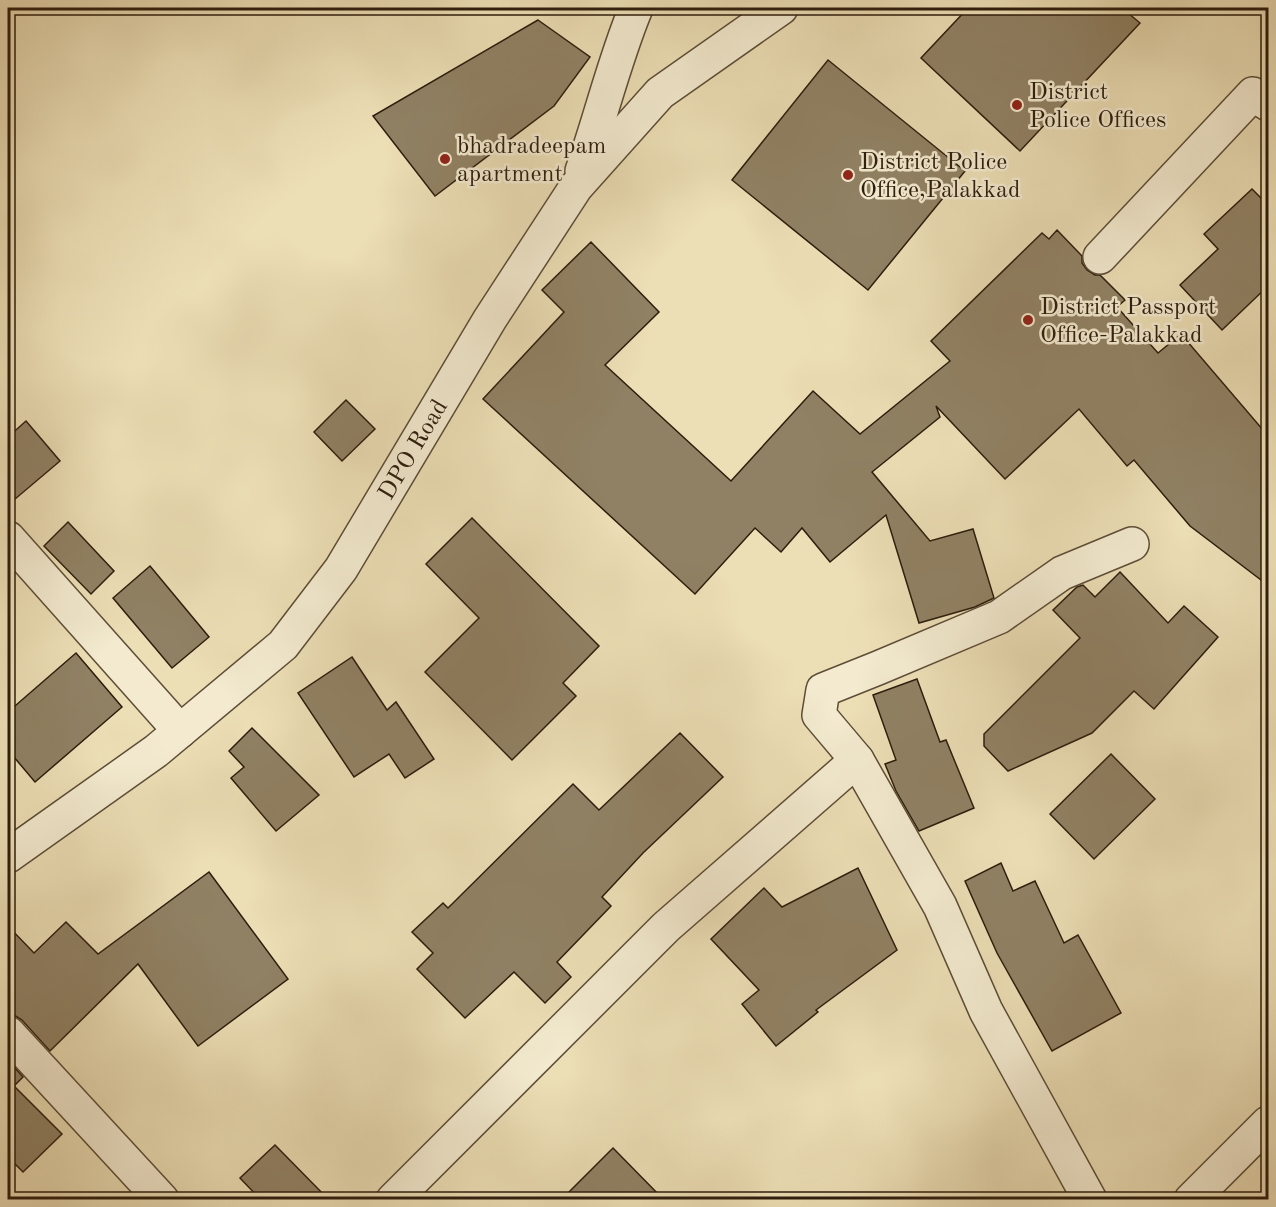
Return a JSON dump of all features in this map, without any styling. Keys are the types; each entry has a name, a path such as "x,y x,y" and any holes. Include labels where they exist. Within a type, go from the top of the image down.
{"street":[{"path":"576,187 598,125 625,33 636,8"},
{"name":"DPO Road","path":"8,856 156,751 283,645 341,569 490,319 576,187 660,93 781,8"},
{"path":"1100,257 1253,94 1269,104"},
{"path":"8,538 180,731"},
{"path":"1090,1200 986,1011 940,906 857,760 819,715 823,690 999,617 1062,573 1132,544"},
{"path":"393,1200 666,927 857,760"},
{"path":"8,1034 162,1200"},
{"path":"1191,1200 1269,1123"}],"building":[{"name":"District Police Offices","path":"968,8 1122,8 1140,23 1020,151 921,58"},
{"name":"bhadradeepam apartment","path":"538,20 590,57 554,106 435,196 373,116"},
{"name":"District Police Office,Palakkad","path":"828,60 965,171 868,290 732,180"},
{"path":"1252,189 1269,206 1269,285 1222,330 1180,285 1218,249 1204,234"},
{"path":"1057,230 1082,256 1082,263 1087,270 1100,275 1125,300 1117,307 1158,353 1181,334 1269,437 1269,586 1190,526 1134,460 1127,466 1079,409 1005,479 936,406 940,417 872,472 930,541 973,529 994,598 975,607 919,623 886,515 830,562 802,528 781,552 755,528 695,594 483,399 564,312 542,290 591,242 659,312 605,365 731,481 813,391 860,434 950,361 931,341 1042,233 1049,239"},
{"path":"346,400 375,429 342,461 314,432"},
{"path":"26,421 60,461 8,505 8,437"},
{"path":"472,518 599,646 563,683 576,696 512,760 425,672 479,618 426,564"},
{"path":"68,522 114,571 91,594 44,546"},
{"path":"150,566 209,637 172,668 113,598"},
{"path":"1120,572 1168,623 1184,606 1218,637 1154,709 1134,691 1092,733 1008,771 984,746 984,734 1080,638 1053,610 1077,587 1083,585 1095,597"},
{"path":"76,653 122,707 35,782 8,750 8,712"},
{"path":"352,657 387,710 396,702 434,759 405,778 389,754 354,777 298,693"},
{"path":"917,679 940,742 946,740 974,808 919,831 896,791 885,764 896,760 873,695"},
{"path":"252,728 319,795 276,831 231,778 244,767 229,751"},
{"path":"680,733 723,777 643,853 602,897 611,906 557,962 571,977 545,1003 514,972 465,1018 417,969 433,953 412,932 443,903 448,908 573,784 599,810"},
{"path":"1111,754 1155,799 1094,859 1050,814"},
{"path":"1001,863 1013,891 1035,881 1064,943 1078,935 1121,1013 1052,1051 997,953 965,881"},
{"path":"858,868 897,950 816,1010 818,1012 776,1046 742,1004 759,990 711,939 764,888 782,907"},
{"path":"209,872 288,979 198,1046 138,964 50,1051 22,1020 14,1015 8,1015 8,926 34,953 66,922 98,954"},
{"path":"8,1060 23,1077 14,1086 62,1134 23,1172 8,1157"},
{"path":"275,1145 329,1200 261,1200 240,1178"},
{"path":"613,1148 664,1200 561,1200"}],"place":[{"name":"District Police Offices","path":"1017,105"},
{"name":"bhadradeepam apartment","path":"445,159"},
{"name":"District Police Office,Palakkad","path":"848,175"},
{"name":"District Passport Office-Palakkad","path":"1028,320"}]}
